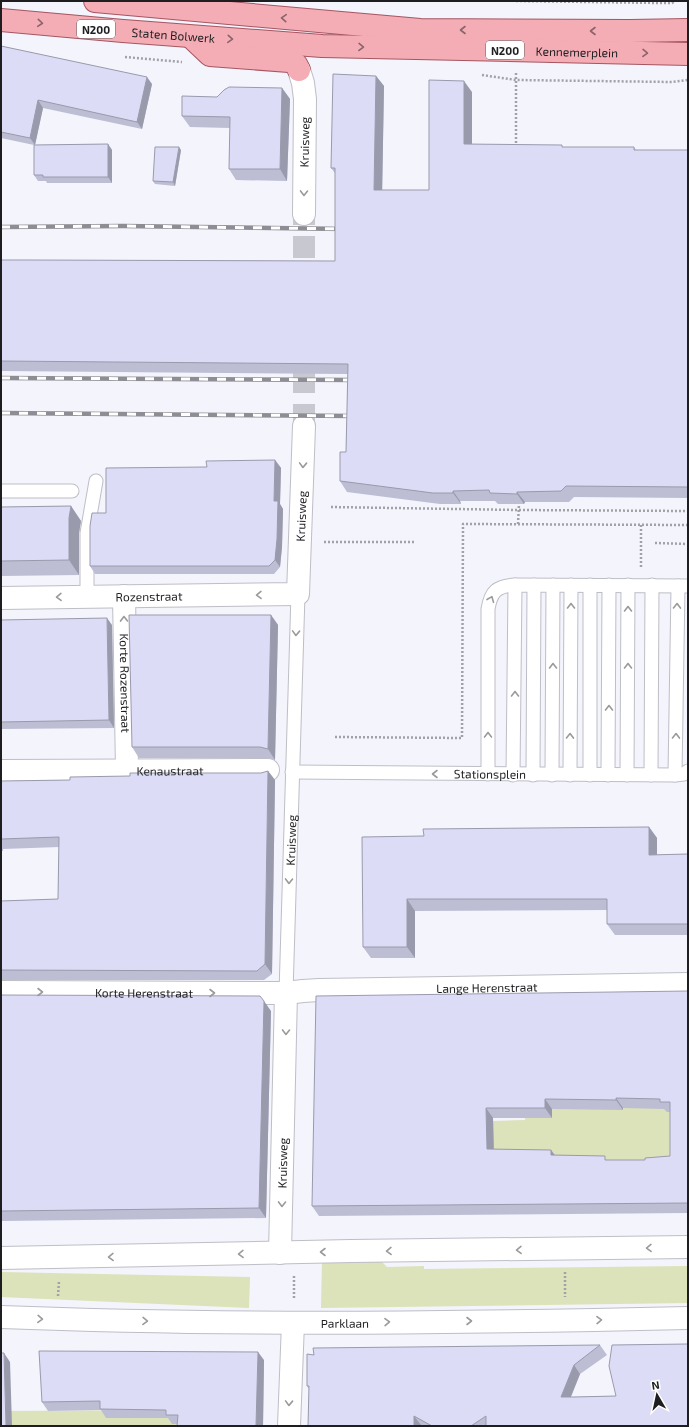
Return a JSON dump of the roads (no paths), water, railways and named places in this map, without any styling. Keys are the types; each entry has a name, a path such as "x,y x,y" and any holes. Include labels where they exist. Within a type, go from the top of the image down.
{"main road":[{"name":"Kennemerplein","path":"95,1 420,30 688,30"},
{"name":"Staten Bolwerk","path":"1,20 191,37 322,46"},
{"path":"191,37 210,55 289,61 296,64 300,70"},
{"name":"Kennemerplein","path":"322,46 688,54"}],"street":[{"name":"Kruisweg","path":"300,70 305,99 304,214"},
{"name":"Kruisweg","path":"298,594 304,426"},
{"name":"Rozenstraat","path":"1,598 298,594"},
{"name":"Korte Rozenstraat","path":"124,596 127,770"},
{"name":"Kenaustraat","path":"1,771 268,770"},
{"name":"Lange Herenstraat","path":"286,993 303,991 688,984"},
{"name":"Korte Herenstraat","path":"1,992 286,993"},
{"name":"Kruisweg","path":"286,993 288,1253"},
{"path":"1,1258 688,1247"},
{"name":"Parklaan","path":"1,1317 293,1323 688,1318"},
{"path":"289,1426 293,1323"}],"lane":[{"path":"87,597 88,534 96,481"},
{"path":"1,491 72,490"},
{"path":"488,774 489,605 491,596 498,588 505,585 652,585 683,586 675,775"},
{"path":"513,774 515,585"},
{"path":"533,775 534,585"},
{"path":"552,775 553,585"},
{"path":"570,775 571,585"},
{"path":"590,585 590,775"},
{"path":"608,775 609,585"},
{"path":"627,775 628,585"},
{"path":"651,775 652,585"},
{"name":"Kruisweg","path":"286,993 298,594"},
{"name":"Stationsplein","path":"292,772 675,775 684,774 688,771"}],"tunnel":[{"path":"304,214 304,291"},
{"path":"304,343 304,426"}],"railway":[{"path":"1,227 123,226 346,229"},
{"path":"1,378 358,380"},
{"path":"1,413 358,416"}]}
